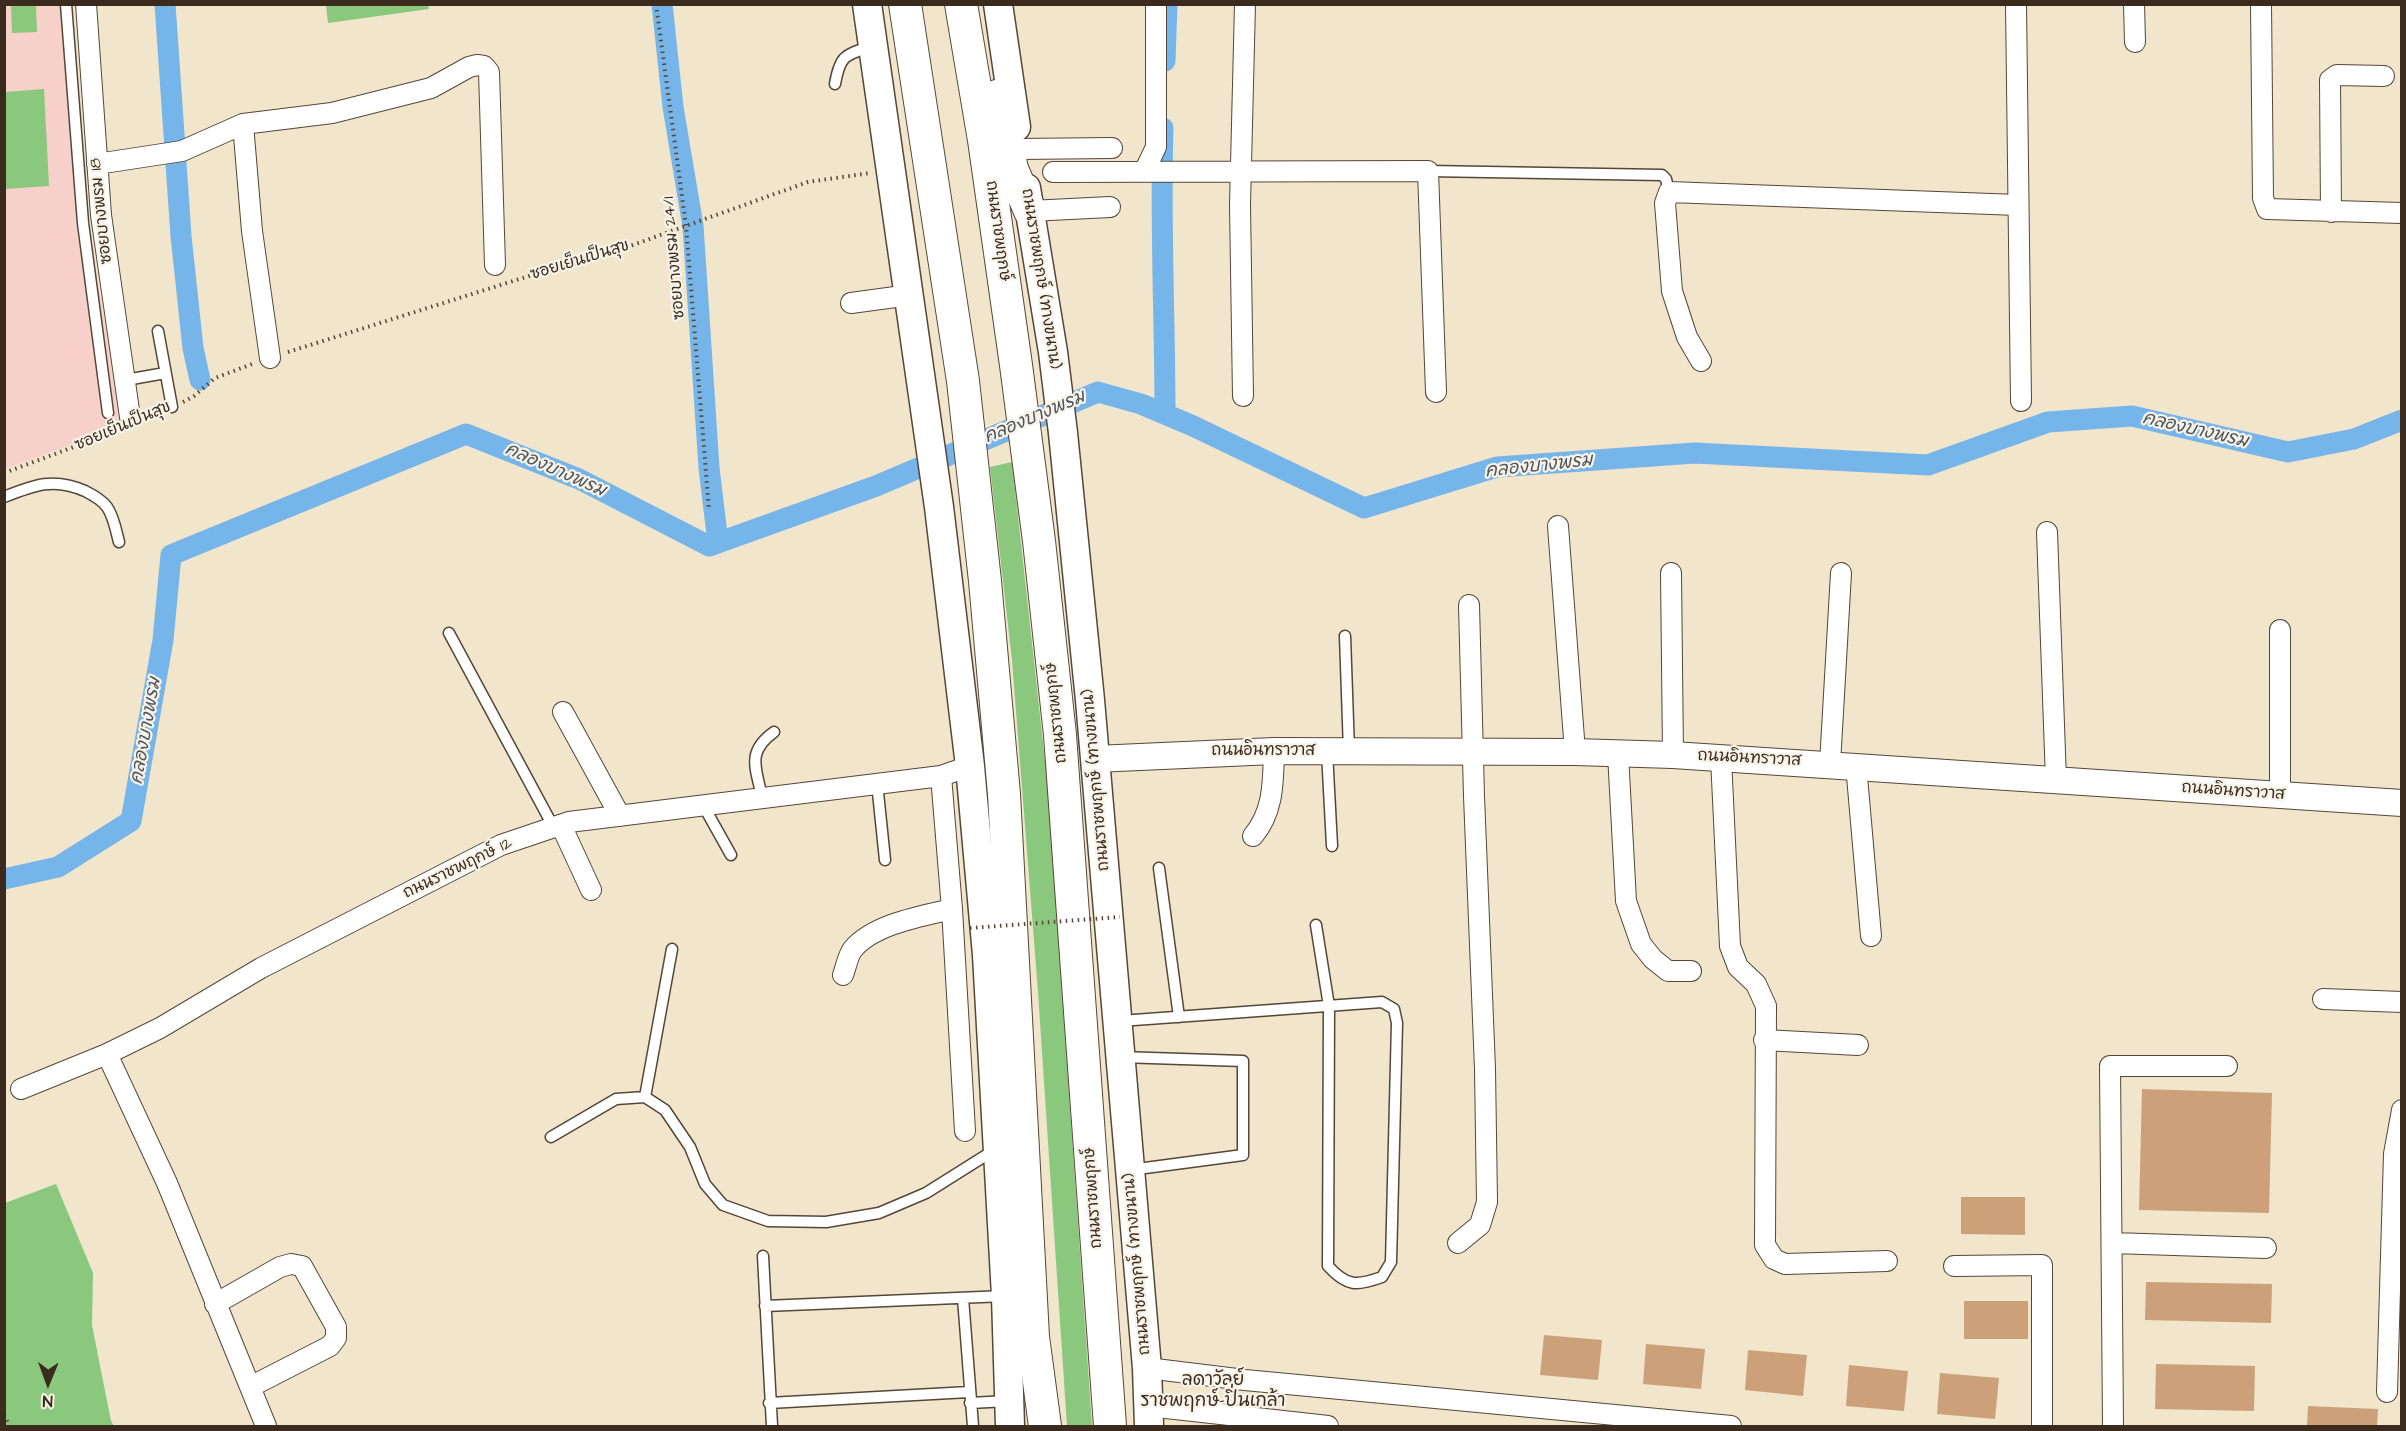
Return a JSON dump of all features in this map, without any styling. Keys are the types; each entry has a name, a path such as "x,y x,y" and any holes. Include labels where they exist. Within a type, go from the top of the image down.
{"main road":[{"path":"867,4 924,396 970,766 987,955 1006,1296 1009,1414"},
{"path":"905,4 963,381 985,580 1004,794 1033,1337 1045,1426"},
{"name":"ถนนราชพฤกษ์","path":"961,4 984,140 1016,365 1039,540 1060,735 1110,1426"},
{"path":"978,4 1012,169 1030,211"},
{"path":"999,4 1018,143"},
{"name":"ถนนราชพฤกษ์ (ทางขนาน)","path":"1018,143 1053,352 1063,433 1095,759 1147,1368 1149,1416"},
{"path":"1025,1426 1033,1337"},
{"path":"1105,1354 1122,1381 1125,1426"}],"street":[{"name":"ซอยบางพรม 18","path":"86,4 101,215 126,380 125,423"},
{"path":"1153,171 1156,147 1156,4"},
{"path":"1243,396 1241,171 1245,4"},
{"path":"2016,4 2021,401"},
{"path":"2133,4 2135,42"},
{"path":"2261,4 2263,198 2267,209 2402,213"},
{"path":"97,164 176,152 243,124 332,113 431,88 469,67 484,66 489,72 495,265"},
{"path":"2331,212 2331,80 2337,75 2384,76"},
{"path":"243,124 252,231 270,358"},
{"path":"1018,143 1112,148"},
{"path":"1053,172 1428,171 1436,392"},
{"path":"1701,361 1688,337 1672,291 1665,202 1669,192 2018,205"},
{"path":"1030,211 1110,207"},
{"path":"851,303 910,295"},
{"path":"1558,525 1575,752"},
{"path":"2047,532 2056,780"},
{"path":"1671,573 1673,755"},
{"path":"1830,764 1841,573"},
{"path":"1458,1243 1480,1225 1487,1202 1485,1069 1469,605"},
{"path":"2280,630 2280,795"},
{"path":"563,712 620,816"},
{"path":"1253,836 1263,823 1271,799 1274,751"},
{"name":"ถนนอินทราวาส","path":"1095,759 1274,751 1618,753 1856,765 2402,802"},
{"path":"1618,753 1626,901 1641,944 1653,959 1668,971 1691,971"},
{"path":"1720,758 1730,946 1738,967 1756,984 1766,1006 1764,1040 1765,1245 1774,1259 1785,1264 1887,1261"},
{"path":"1856,765 1871,936"},
{"name":"ถนนราชพฤกษ์ 12","path":"21,1089 106,1054 160,1028 261,968 501,845 557,826 762,797 940,776 970,766"},
{"path":"940,776 952,909 964,1131"},
{"path":"557,826 591,890"},
{"path":"843,975 852,950 873,934 903,921 952,909"},
{"path":"2323,999 2402,1002"},
{"path":"1764,1040 1858,1045"},
{"path":"106,1054 167,1183 266,1426"},
{"path":"2113,1426 2110,1066 2228,1066"},
{"path":"2387,1392 2395,1344 2394,1154 2402,1110"},
{"path":"2113,1243 2266,1248"},
{"path":"215,1304 280,1267 291,1264 302,1266 336,1327 336,1338 330,1346 250,1387"},
{"path":"1954,1266 2042,1265 2042,1426"},
{"path":"1147,1368 1257,1381 1731,1426"},
{"path":"1149,1416 1328,1426"}],"lane":[{"path":"66,4 82,223 108,413"},
{"path":"835,84 838,65 844,58 874,45"},
{"path":"1428,171 1662,175 1666,178 1669,192"},
{"path":"158,331 172,407"},
{"path":"126,380 165,373"},
{"path":"4,497 26,488 53,482 72,486 103,502 109,509 119,542"},
{"path":"449,633 557,826"},
{"path":"1332,846 1345,636"},
{"path":"762,797 754,760 760,742 774,732"},
{"path":"877,783 885,860"},
{"path":"703,805 731,855"},
{"path":"1159,868 1179,1017"},
{"path":"1117,1021 1179,1017 1329,1006 1382,1002 1394,1009 1397,1023 1391,1262 1382,1277 1359,1285 1339,1279 1328,1266 1329,1006 1316,926"},
{"path":"645,1097 672,949"},
{"path":"1120,1057 1243,1061 1243,1155 1130,1170"},
{"path":"551,1137 616,1099 645,1097 665,1110 690,1147 705,1184 723,1205 768,1221 826,1222 879,1213 926,1193 997,1149"},
{"path":"763,1256 772,1426"},
{"path":"765,1306 1006,1296"},
{"path":"963,1298 973,1426"},
{"path":"770,1403 970,1397 1009,1414"}],"path":[{"name":"ซอยบางพรม 24/1","path":"656,4 687,226 709,510"},
{"name":"ซอยเย็นเป็นสุข","path":"172,407 194,396 215,378 270,358 530,276 591,260 808,182 846,175 892,171"},
{"name":"ซอยเย็นเป็นสุข","path":"4,473 125,423"},
{"path":"970,928 1120,917"},
{"path":"4,1415 8,1423"}],"shaded area":[{"path":"5,5 71,5 88,228 123,425 5,469"}],"green space":[{"path":"428,4 429,9 328,23 326,5"},
{"path":"11,5 36,5 37,32 12,33"},
{"path":"44,89 49,186 5,189 5,92"},
{"path":"1012,462 1048,788 1092,1426 1067,1426 1038,992 1012,660 990,467"},
{"path":"56,1184 93,1273 92,1325 111,1421 114,1426 5,1426 5,1203"}],"building":[{"path":"2142,1089 2272,1093 2269,1213 2139,1210"},
{"path":"1961,1197 2025,1197 2025,1235 1961,1234"},
{"path":"2146,1282 2272,1284 2271,1323 2145,1320"},
{"path":"1964,1301 2028,1301 2028,1339 1964,1339"},
{"path":"1544,1335 1602,1340 1598,1380 1540,1375"},
{"path":"1646,1344 1705,1349 1701,1389 1643,1384"},
{"path":"1748,1350 1807,1355 1803,1396 1745,1390"},
{"path":"2156,1364 2255,1366 2254,1411 2155,1409"},
{"path":"1849,1365 1908,1371 1904,1411 1846,1406"},
{"path":"1940,1373 1999,1378 1995,1419 1937,1414"},
{"path":"2308,1406 2378,1409 2377,1426 2307,1426"}],"waterway":[{"path":"165,4 181,236 193,348 200,380"},
{"path":"662,4 673,107 693,226 709,468 718,543"},
{"path":"1165,61 1167,4"},
{"path":"1163,128 1165,414"},
{"name":"คลองบางพรม","path":"4,879 58,867 131,821 163,640 171,555 466,434 579,479 709,546 876,486 1098,392 1141,404 1193,426 1364,508 1497,467 1695,453 1928,465 2048,422 2132,416 2288,452 2354,439 2402,420"}],"district":[{"name":"ลดาวัลย์ ราชพฤกษ์-ปิ่นเกล้า","path":"1213,1391"}]}
